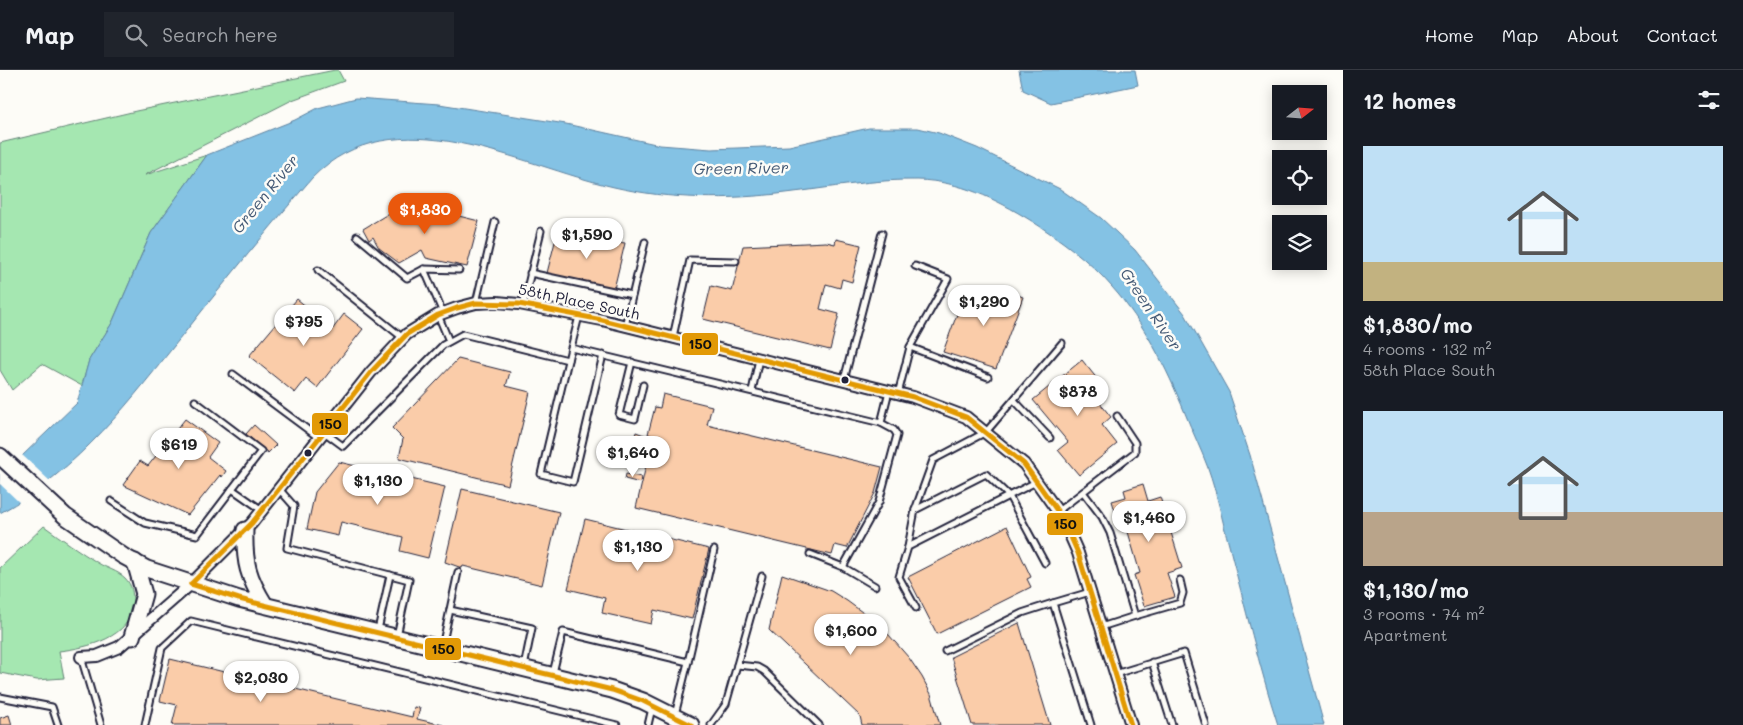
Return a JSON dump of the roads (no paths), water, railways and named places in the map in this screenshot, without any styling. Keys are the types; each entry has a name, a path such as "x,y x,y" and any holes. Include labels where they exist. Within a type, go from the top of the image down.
{"main road":[{"path":"0,456 65,516 135,562 191,584 264,605 553,674 612,690 652,705 691,725"},
{"path":"245,530 244,555 246,569 264,605"},
{"path":"132,637 144,594 135,562"}],"street":[{"name":"58th Place South","path":"80,657 97,656 109,652 132,637 191,584 245,530 371,372 403,338 440,314 476,303 497,302 523,304 625,326 893,392 966,416 1024,464 1058,511 1078,553 1131,725"}],"lane":[{"path":"476,303 495,222"},
{"path":"523,304 541,231"},
{"path":"844,380 882,233"},
{"path":"357,236 407,278 424,269 459,270"},
{"path":"625,326 645,242"},
{"path":"672,338 690,260 736,261"},
{"path":"881,423 910,347 948,280 916,266"},
{"path":"424,269 449,341"},
{"path":"318,270 403,338"},
{"path":"530,273 632,296"},
{"path":"579,316 541,474 573,482 603,355"},
{"path":"233,374 322,435 343,446 443,345 463,334 568,360"},
{"path":"916,608 899,577 916,510 933,460 986,432 1062,344"},
{"path":"910,347 988,377"},
{"path":"571,348 881,423 894,430 897,436 879,502 844,568"},
{"path":"752,391 759,359"},
{"path":"632,362 619,415 635,419 643,385"},
{"path":"1014,400 1050,438"},
{"path":"111,501 145,523 197,535 261,452 195,401"},
{"path":"1058,511 1135,452 1135,443 1117,416"},
{"path":"916,510 986,474 1009,496 1045,563"},
{"path":"908,547 1037,482"},
{"path":"232,489 262,510"},
{"path":"279,489 294,506 287,548 409,580 397,636"},
{"path":"1082,492 1102,516 1110,533 1135,616"},
{"path":"675,716 714,550"},
{"path":"810,554 844,568 875,586"},
{"path":"442,647 458,572"},
{"path":"378,632 390,575"},
{"path":"711,725 726,704 762,576"},
{"path":"1101,627 1180,603 1183,593 1180,580"},
{"path":"945,651 1022,613 1090,592"},
{"path":"1053,603 1091,725"},
{"path":"450,610 532,628 524,667"},
{"path":"145,725 162,648 191,622 617,725"},
{"path":"553,674 563,632 688,662"},
{"path":"1115,674 1184,653 1206,725"},
{"path":"80,657 101,725"},
{"path":"1152,662 1172,725"},
{"path":"737,665 757,667 764,671 818,725"},
{"path":"0,697 52,707 58,725"},
{"path":"648,725 652,705"}],"water":[{"path":"1019,70 1135,70 1138,85 1051,103 1023,90"},
{"name":"Green River","path":"356,98 439,104 566,124 660,145 711,149 789,146 869,128 918,128 939,133 977,148 1060,189 1101,218 1135,250 1185,314 1229,392 1250,455 1324,725 1278,725 1258,658 1208,468 1170,379 1154,347 1135,316 1094,268 1074,250 1041,227 1017,212 977,192 933,181 885,181 765,195 700,198 656,194 614,187 459,143 419,138 381,141 345,153 312,178 145,382 102,431 55,476 28,496 0,513 0,474 22,456 77,403 89,360 112,323 151,233 207,155 295,120 318,108"}]}
